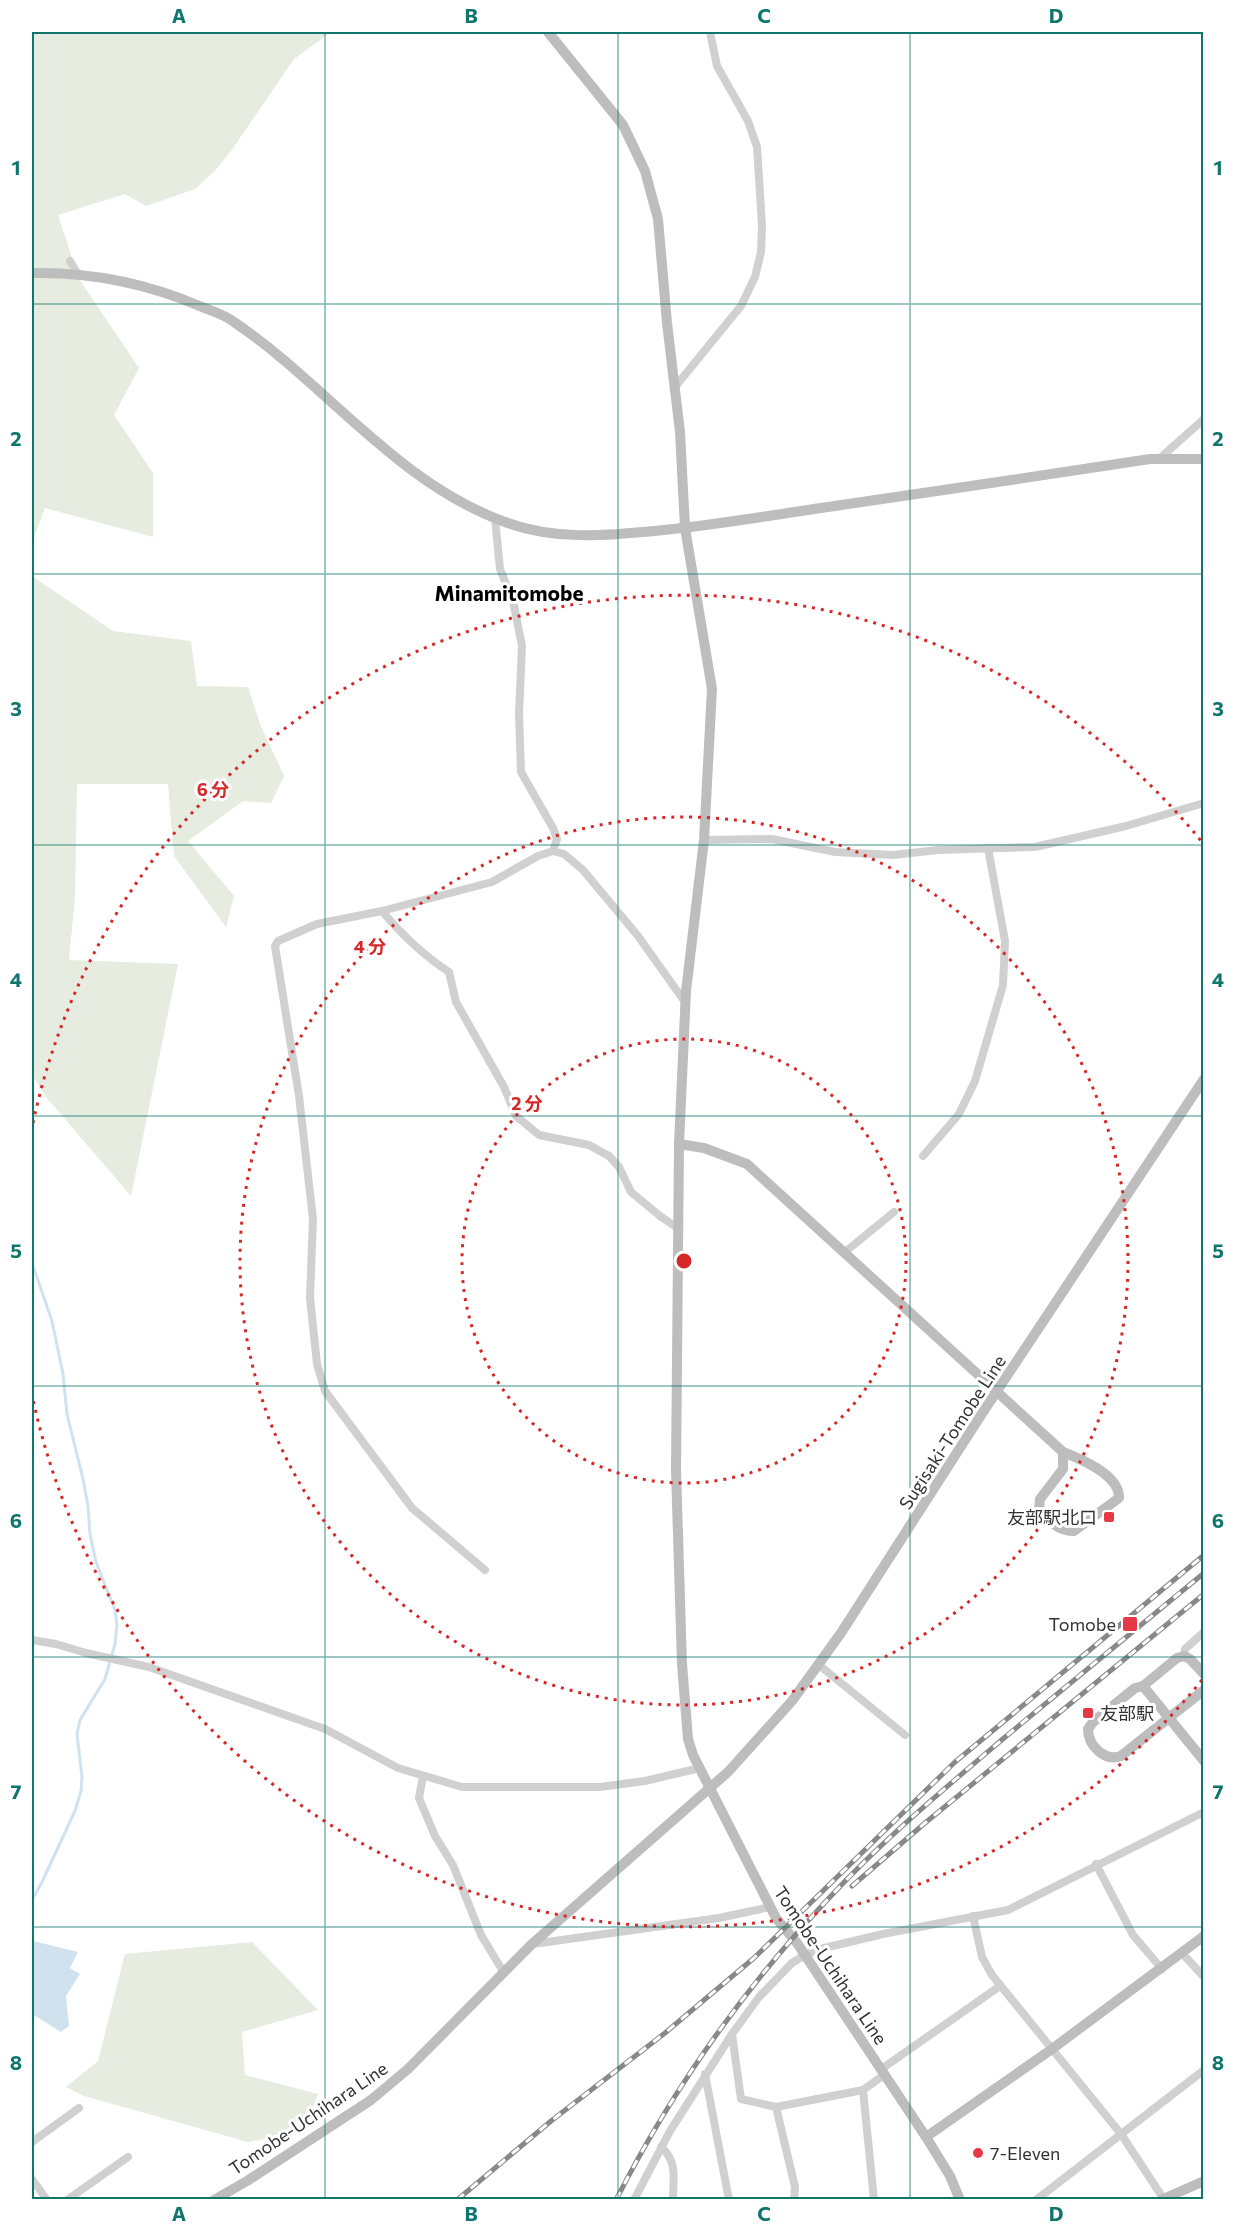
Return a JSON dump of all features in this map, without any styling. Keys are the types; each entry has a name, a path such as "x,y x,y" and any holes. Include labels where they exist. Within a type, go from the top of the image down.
{"street":[{"path":"548,32 623,125 645,171 658,219 680,432 685,528 711,689 704,840 685,1004 679,1144 676,1470 679,1623 688,1738 710,1789"},
{"path":"675,387 741,306 755,276 761,252 762,225 757,147 748,121 717,66 710,32"},
{"path":"70,261 78,274"},
{"path":"32,273 78,274 138,283 183,298 232,320 291,367 412,471 456,501 495,518 538,531 578,537 685,528 1159,459 1203,459"},
{"path":"1159,459 1203,419"},
{"path":"495,518 500,569 513,601 522,646 519,713 521,772 553,828 557,839 553,851"},
{"path":"704,840 772,839 835,852 893,855 938,850 1035,847 1126,826 1203,803"},
{"path":"923,1156 959,1114 975,1081 1003,985 1005,941 988,848"},
{"path":"485,1570 412,1508 325,1391 317,1364 310,1298 314,1220 299,1096 275,946 278,941 317,924 382,911 492,882 538,856 553,851 564,854 583,870 638,936 685,1004"},
{"path":"382,911 412,944 448,972 456,1002 504,1087 516,1116 539,1135 589,1145 609,1156 620,1167 631,1192 680,1229"},
{"name":"Sugisaki-Tomobe Line","path":"710,1789 792,1701 819,1665 1203,1079"},
{"path":"679,1144 704,1148 747,1164 1063,1452 1082,1460 1118,1486 1119,1498 1074,1531 1067,1531 1057,1527 1039,1509 1040,1499 1062,1469 1082,1460"},
{"path":"844,1252 894,1212"},
{"path":"1062,1469 1063,1452"},
{"path":"1184,1656 1185,1649 1203,1632"},
{"path":"32,1640 149,1667 325,1729 398,1768 462,1786 600,1787 645,1781 700,1768"},
{"path":"1203,1674 1190,1659 1184,1656 1177,1658 1093,1722 1088,1729 1089,1739 1104,1756 1117,1758 1203,1690"},
{"path":"819,1665 905,1736"},
{"path":"1143,1686 1203,1761"},
{"path":"423,1776 419,1798 435,1836 453,1865 481,1935 504,1973"},
{"name":"Tomobe-Uchihara Line","path":"214,2199 247,2181 371,2100 408,2069 532,1944 710,1789 776,1918 805,1955 927,2137 950,2176 960,2199"},
{"path":"634,2199 661,2147 705,2074 759,1997 792,1963 805,1955 883,1934 1008,1910 1203,1812"},
{"path":"1096,1864 1133,1935 1161,1969"},
{"path":"532,1944 719,1917 770,1907"},
{"path":"973,1916 982,1957 1000,1986 1121,2134 1162,2199 1203,2181"},
{"path":"927,2137 1052,2049 1203,1936"},
{"path":"1182,1953 1203,1977"},
{"path":"732,2034 741,2099 776,2107 863,2090 882,2072 1000,1986"},
{"path":"1036,2199 1203,2070"},
{"path":"705,2074 729,2199"},
{"path":"863,2090 874,2199"},
{"path":"776,2107 795,2187 794,2199"},
{"path":"32,2142 79,2108"},
{"path":"661,2147 670,2155 674,2163 673,2199"},
{"path":"67,2199 128,2157"},
{"path":"32,2180 47,2199"}],"shaded area":[{"path":"32,32 331,32 294,59 231,151 215,171 195,189 146,206 125,194 58,215 79,279 139,368 114,415 153,473 153,537 45,508 32,543"},
{"path":"32,576 113,631 191,641 197,686 248,687 260,724 284,776 271,803 243,801 188,841 234,896 226,927 174,856 168,784 77,784 75,898 69,960 178,964 131,1196 46,1097 32,1075"},
{"path":"252,1942 318,2010 242,2032 245,2075 318,2094 302,2132 248,2142 84,2096 66,2087 98,2061 125,1954"}],"water":[{"path":"33,1941 78,1952 70,1968 80,1974 66,1996 69,2026 61,2032 32,2014"}],"waterway":[{"path":"32,1263 52,1321 63,1374 67,1414 88,1506 90,1534 96,1562 115,1610 117,1625 115,1644 105,1679 80,1720 77,1734 82,1777 81,1791 75,1811 32,1900"}],"railway":[{"path":"457,2200 551,2121 665,2033 754,1958 955,1762 1204,1555"},
{"path":"616,2200 661,2118 712,2041 768,1967 830,1897 937,1795 1204,1573"},
{"path":"852,1886 925,1823 1204,1594"}],"place":[{"name":"友部駅北口","path":"1109,1517"},
{"name":"Tomobe","path":"1130,1624"},
{"name":"友部駅","path":"1088,1713"},
{"name":"7-Eleven","path":"978,2153"}],"district":[{"name":"Minamitomobe","path":"509,592"}]}
